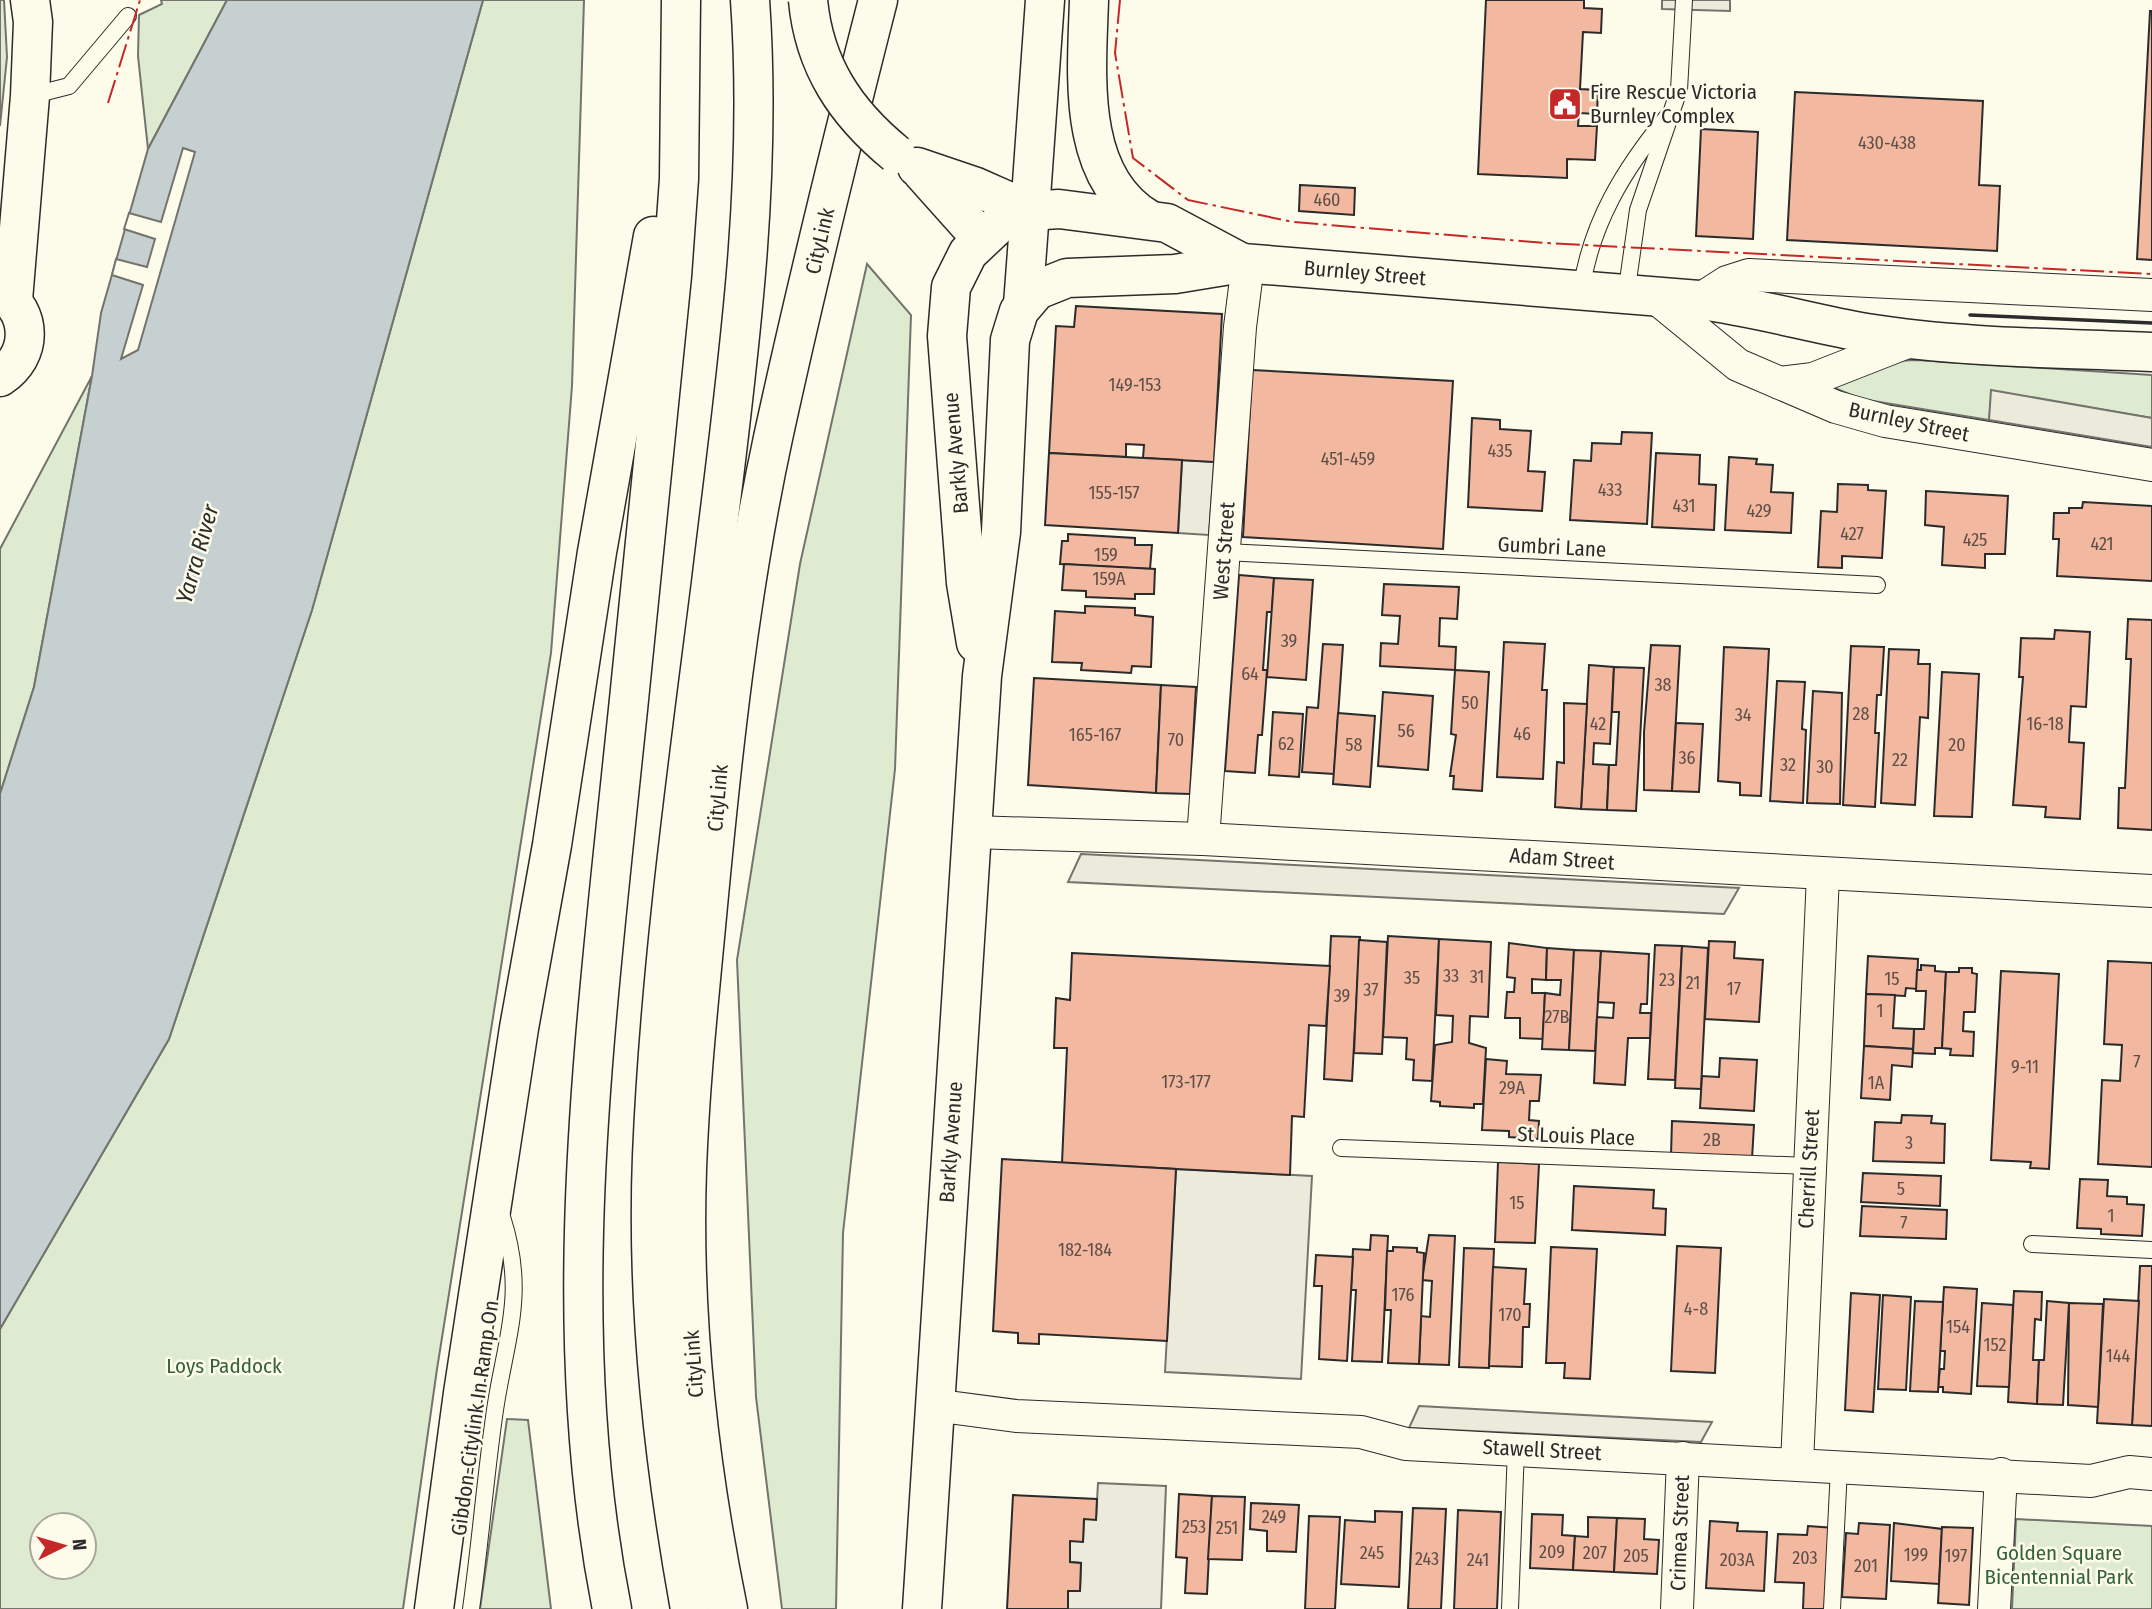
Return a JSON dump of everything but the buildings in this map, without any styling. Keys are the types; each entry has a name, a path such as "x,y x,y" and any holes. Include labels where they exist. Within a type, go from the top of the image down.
{"main road":[{"path":"0,377 20,358 25,343 22,313 6,295 24,174 33,22 30,0"},
{"path":"612,1609 594,1494 587,1412 582,1319 585,1193 593,1054 672,276 683,64 681,0"},
{"path":"690,1609 677,1538 658,1382 652,1275 652,1158 667,951 740,353 749,242 752,133 750,0"},
{"path":"808,0 816,45 833,85 870,133 906,160 970,222 1023,305"},
{"name":"CityLink","path":"728,1609 698,1417 689,1292 687,1174 694,1041 724,732 754,542 773,439 878,0"},
{"path":"906,160 1030,211 1045,0"},
{"path":"1089,0 1087,91 1094,134 1114,185 1126,202 1148,219"},
{"path":"434,1609 493,1192 576,703 597,552 683,64"},
{"path":"0,226 24,174"},
{"name":"Burnley Street","path":"1030,211 1066,209 1148,219 1183,229 1245,263"},
{"name":"Barkly Avenue","path":"922,1609 933,1405 982,676 1001,532 1010,340 1013,323 1023,305 1030,211 1002,221 981,238 968,253 951,287 947,336 966,583 982,676"},
{"name":"Burnley Street","path":"1023,305 1044,286 1075,276 1175,274 1245,263 1699,300 1744,306 1866,332 1917,338 2152,352"}],"street":[{"name":"West Street","path":"1203,839 1245,263"},
{"path":"1699,300 1727,282 1749,275 2152,295"},
{"name":"Burnley Street","path":"1641,296 1726,359 1836,407 1885,421 2152,465"},
{"path":"1777,382 1789,384 1813,379 1917,338"},
{"name":"Adam Street","path":"972,832 1203,839 2152,891"},
{"name":"Cherrill Street","path":"1797,1464 1823,875"},
{"name":"Stawell Street","path":"933,1405 1016,1416 1361,1432 1406,1444 1839,1468 2001,1474 2091,1481 2129,1472 2152,1474"},
{"name":"Crimea Street","path":"1677,1609 1684,1458"},
{"path":"1994,1609 2001,1474"}],"lane":[{"path":"1641,296 1639,210 1675,103 1680,77 1684,0"},
{"path":"30,96 69,86 128,16"},
{"path":"1581,291 1589,252 1599,222 1625,171 1675,103"},
{"name":"Gumbri Lane","path":"1225,552 1877,585"},
{"name":"St Louis Place","path":"1341,1147 1809,1166"},
{"name":"Gibdon-Citylink In Ramp On","path":"471,1609 494,1415 514,1316 510,1251 493,1192"},
{"path":"2032,1244 2152,1250"},
{"path":"1510,1609 1516,1448"},
{"path":"1832,1609 1839,1468"}],"green space":[{"path":"0,0 4,0 7,57 0,126"},
{"path":"161,0 227,0 148,149 138,56 139,15 162,4"},
{"name":"Loys Paddock","path":"483,0 584,0 572,386 551,653 437,1369 403,1609 0,1609 0,1329 169,1039 312,610"},
{"path":"867,264 911,315 895,769 843,1233 836,1609 782,1609 756,1397 737,960 800,564"},
{"path":"1917,360 2152,375 2152,418 1992,391 1989,420 1861,399 1830,386 1895,361"},
{"path":"92,376 34,687 0,794 0,549"},
{"path":"507,1419 528,1420 551,1609 480,1609"},
{"name":"Golden Square Bicentennial Park","path":"2016,1519 2152,1526 2152,1609 2012,1609"}],"shaded area":[{"path":"1662,0 1730,0 1730,11 1662,9"},
{"path":"1991,390 2152,418 2152,447 1989,420"},
{"path":"1182,460 1214,462 1209,535 1178,533"},
{"path":"1081,854 1739,888 1724,914 1068,882"},
{"path":"1176,1169 1312,1176 1301,1379 1165,1372"},
{"path":"1419,1406 1712,1422 1701,1442 1409,1428"},
{"path":"1098,1483 1166,1486 1161,1609 1068,1609 1068,1591 1080,1590 1081,1563 1070,1562 1070,1541 1083,1541 1084,1519 1096,1519"}],"water":[{"name":"Yarra River","path":"227,0 483,0 312,610 169,1039 0,1329 0,794 34,687 92,376 101,313 148,149"}],"pier":[{"path":"183,148 195,152 138,350 121,359 143,285 112,275 116,259 147,267 155,239 124,229 129,213 161,222"}],"wall":[{"path":"1970,315 2152,323"}],"power":[{"path":"108,103 140,0"},
{"path":"1120,0 1115,53 1133,158 1188,200 1293,222 1545,243 2152,274"}],"place":[{"name":"Fire Rescue Victoria Burnley Complex","path":"1565,104"}]}
